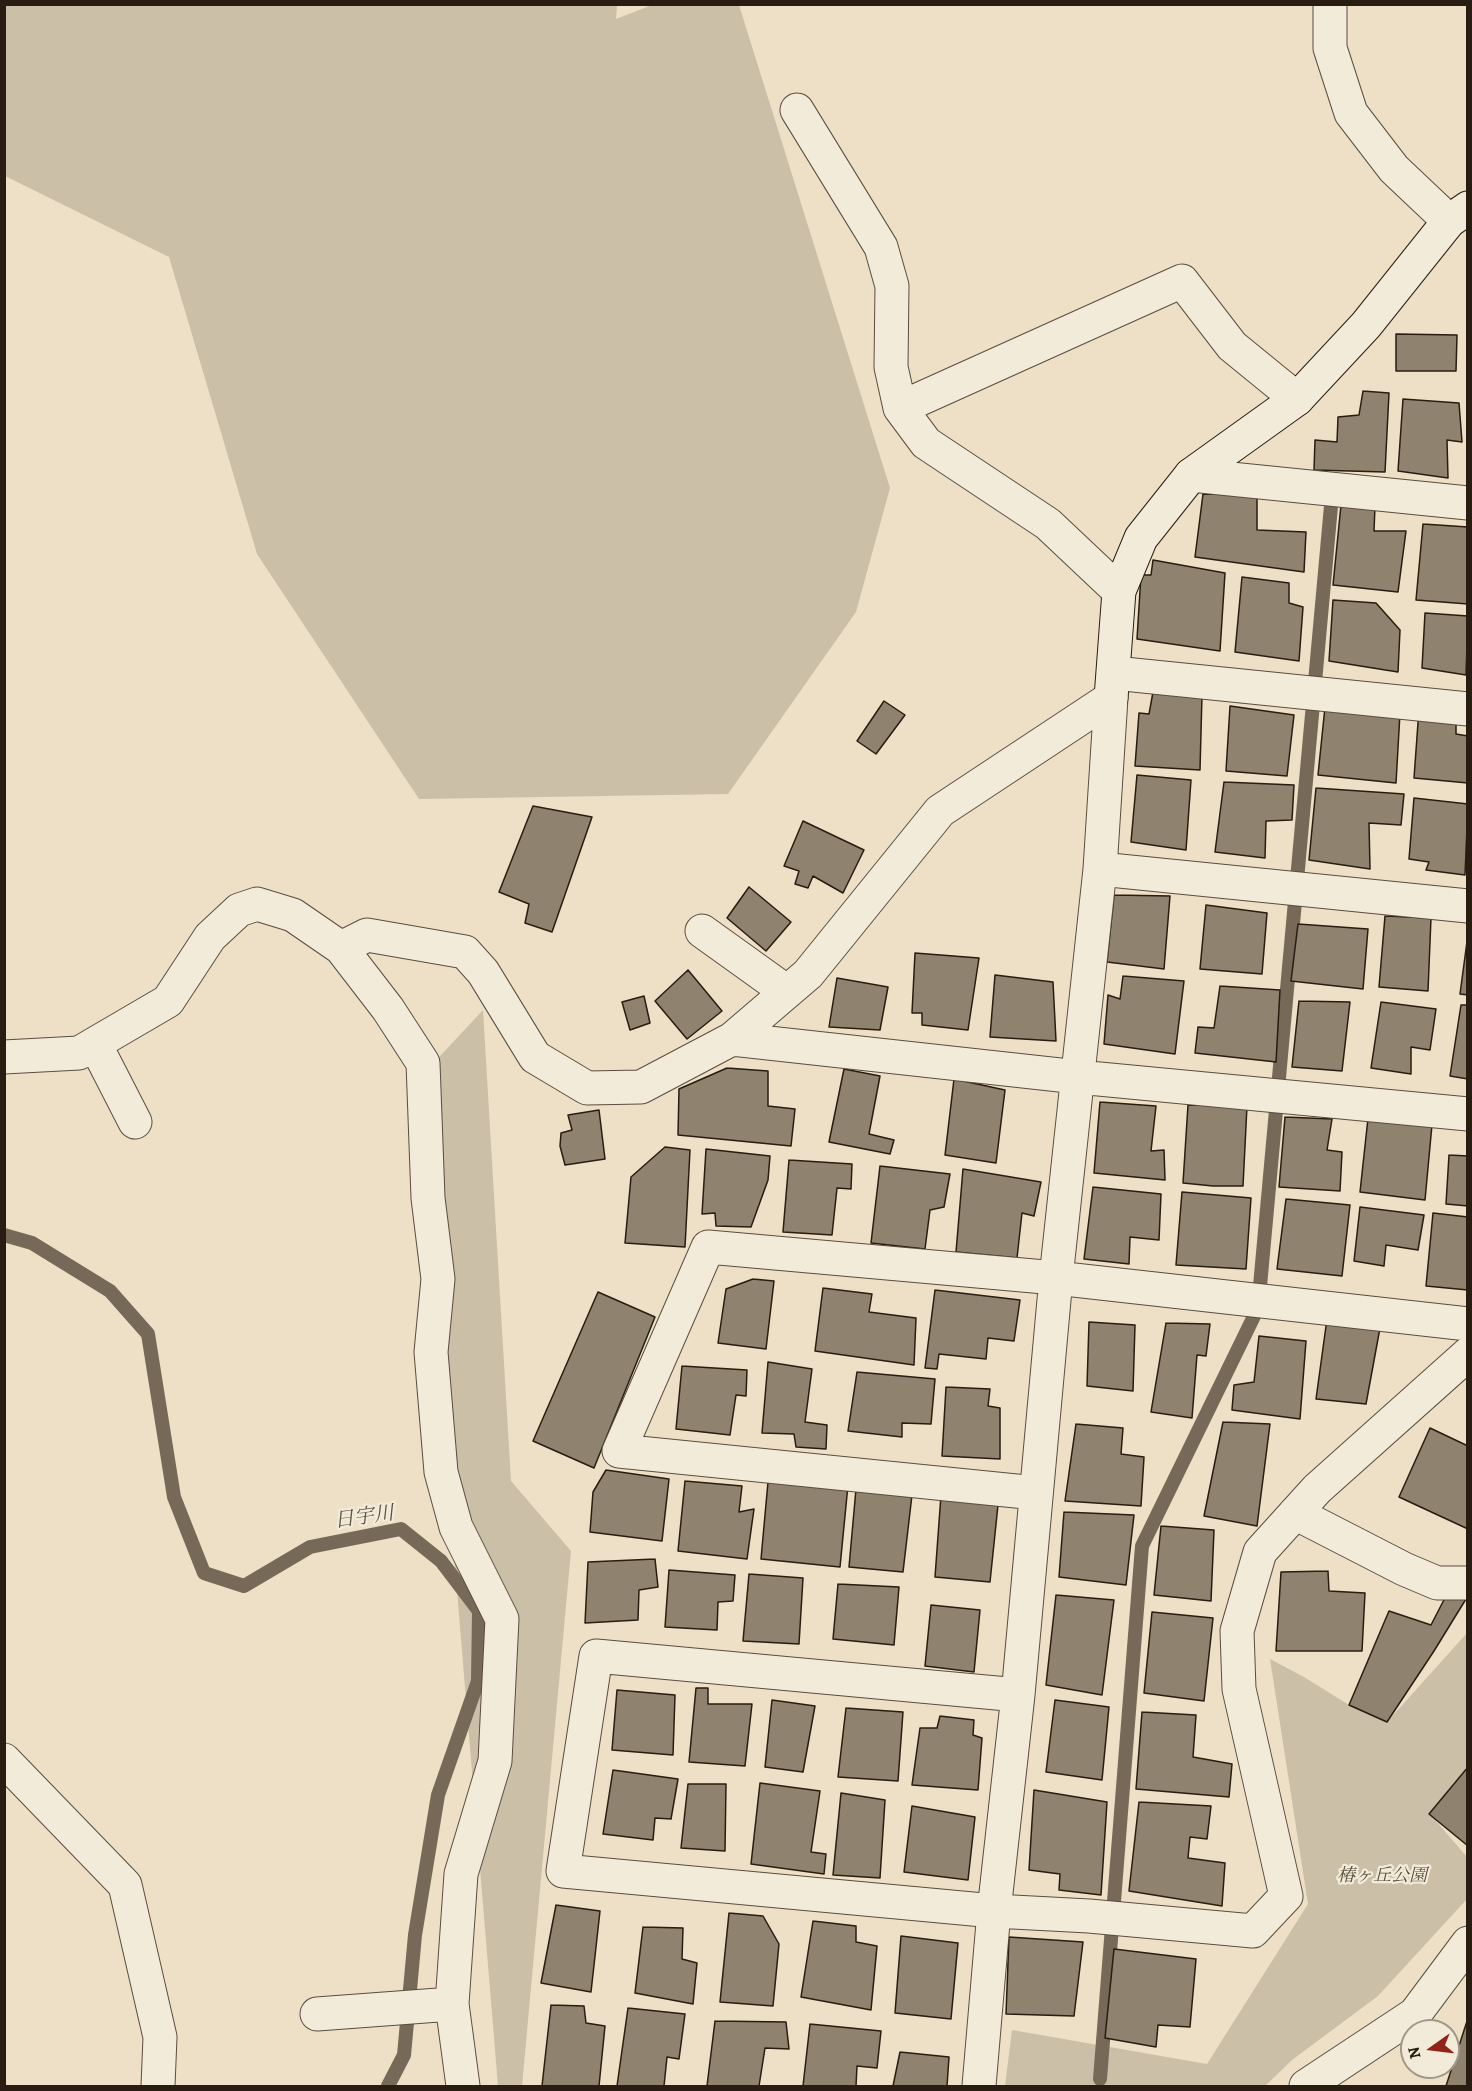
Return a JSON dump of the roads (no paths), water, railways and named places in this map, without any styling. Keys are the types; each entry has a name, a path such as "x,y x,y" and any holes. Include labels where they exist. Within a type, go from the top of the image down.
{"street":[{"path":"979,2086 1056,1278 1100,869 1119,591 1141,538 1191,476 1297,399 1366,325 1458,215 1394,169 1351,113 1330,48 1330,4"},
{"path":"797,110 881,247 892,286 891,367 900,408 926,443 1048,524 1119,591"},
{"path":"900,408 1182,281 1232,346 1297,399"},
{"path":"1191,476 1467,504"},
{"path":"341,948 367,935 465,952 483,972 534,1057 586,1088 640,1087 732,1039 808,974 940,811 1113,686 1292,690 1467,709"},
{"path":"1100,869 1467,906"},
{"path":"4,1057 79,1053 168,1001 210,937 239,910 257,904 293,915 341,948 388,1009 423,1063 428,1198 438,1280 431,1352 441,1472 456,1527 502,1619 495,1761 461,1874 445,2005 463,2086"},
{"path":"702,931 787,992"},
{"path":"732,1039 1078,1077 1467,1114"},
{"path":"95,1044 135,1122"},
{"path":"1036,1493 620,1451 708,1247 1056,1278 1467,1324"},
{"path":"1018,1695 596,1656 562,1871 994,1911 1131,1919 1252,1931 1286,1896 1239,1689 1237,1631 1260,1552 1317,1489 1467,1354"},
{"path":"1296,1513 1437,1583 1467,1583"},
{"path":"4,1760 125,1885 160,2037 158,2086"},
{"path":"1306,2086 1415,2014 1467,1943"},
{"path":"317,2013 445,2005"}],"waterway":[{"path":"1100,2079 1142,1546 1258,1308 1331,506"},
{"name":"日宇川","path":"4,1235 32,1243 110,1291 148,1334 174,1497 204,1573 244,1586 310,1547 401,1529 441,1561 479,1611 478,1681 438,1795 415,1935 404,2055 388,2086"}],"park label":[{"name":"椿ヶ丘公園","path":"1382,1877"}]}
